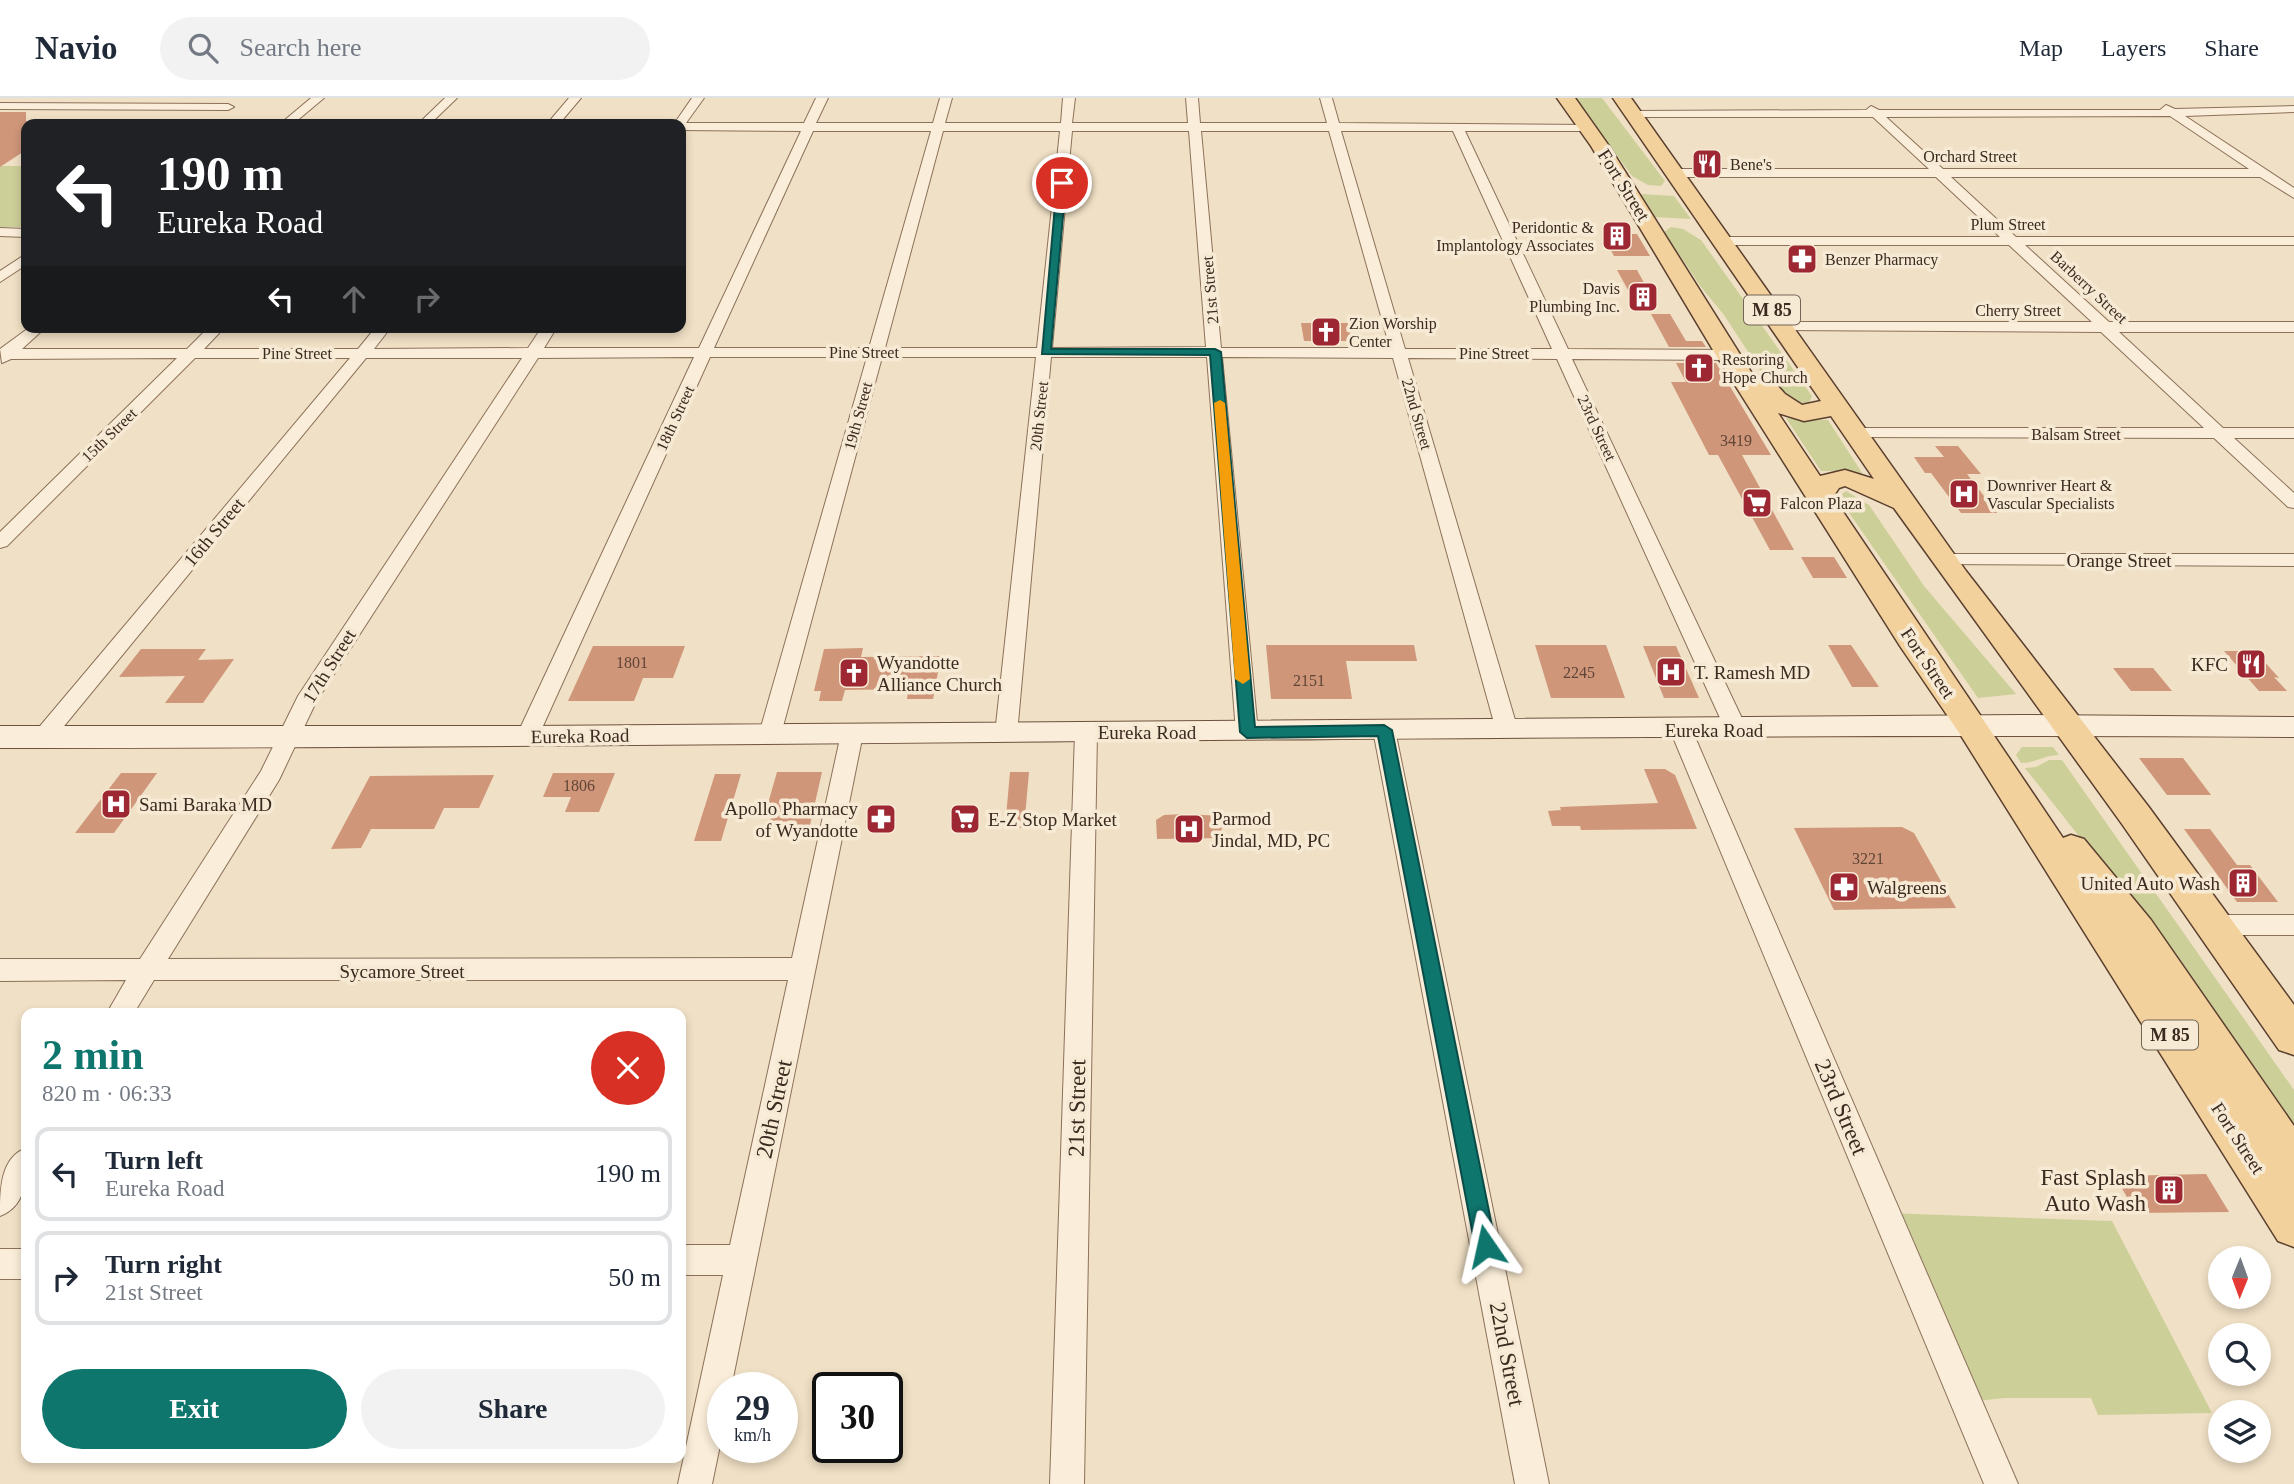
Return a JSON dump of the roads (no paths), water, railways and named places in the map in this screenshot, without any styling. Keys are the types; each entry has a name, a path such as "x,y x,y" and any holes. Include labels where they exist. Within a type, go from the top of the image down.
{"main road":[{"path":"1607,98 1619,116 1653,141"},
{"name":"M 85","path":"1622,98 1653,141 1668,185 1723,241 1944,559 2294,1037"},
{"path":"1571,104 1593,125 1633,183 1668,185"},
{"name":"Fort Street","path":"1571,104 1650,226 1728,355 1911,639 1972,726 2294,1225"},
{"path":"1650,226 1679,222 1697,229 1746,298 1790,335"},
{"path":"1688,288 1719,317 1777,402 1794,412 1812,414 1837,402"},
{"path":"1820,496 1829,482 1845,478 1906,504"},
{"name":"Eureka Road","path":"0,737 288,738 1736,730 2066,725 2294,727"},
{"path":"2023,807 2080,857 2137,931 2294,1163"}],"street":[{"path":"211,118 240,98"},
{"path":"292,119 318,98"},
{"path":"429,119 451,98"},
{"path":"557,119 575,98"},
{"path":"685,119 698,98"},
{"name":"18th Street","path":"527,737 822,98"},
{"name":"19th Street","path":"770,734 946,98"},
{"name":"20th Street","path":"1006,733 1046,352 1069,98"},
{"name":"21st Street","path":"1192,98 1247,732"},
{"name":"22nd Street","path":"1326,98 1507,730"},
{"name":"Barberry Street","path":"1860,98 2294,503"},
{"path":"2150,98 2294,194"},
{"path":"0,106 228,107"},
{"path":"1634,114 2294,109"},
{"path":"686,126 1588,127"},
{"name":"23rd Street","path":"1457,127 1736,730"},
{"name":"Orchard Street","path":"1668,185 1939,173 2263,173"},
{"path":"0,232 21,233"},
{"name":"Plum Street","path":"1723,241 2294,241"},
{"path":"0,278 21,262"},
{"name":"Cherry Street","path":"1790,335 2106,327 2294,327"},
{"path":"2,356 32,333"},
{"name":"15th Street","path":"0,542 212,333"},
{"name":"16th Street","path":"43,737 379,333"},
{"name":"17th Street","path":"123,1008 271,774 306,701 546,333"},
{"name":"Pine Street","path":"2,356 706,352 1728,355"},
{"name":"Balsam Street","path":"1858,433 2294,433"},
{"name":"Orange Street","path":"1944,559 2294,560"},
{"name":"22nd Street","path":"1384,730 1532,1484"},
{"name":"23rd Street","path":"1681,730 2001,1484"},
{"name":"21st Street","path":"1067,1484 1086,733"},
{"name":"20th Street","path":"695,1484 852,734"},
{"path":"2214,925 2294,925"},
{"name":"Sycamore Street","path":"0,970 803,969"},
{"path":"0,1202 21,1169"},
{"path":"686,1260 743,1259"},
{"path":"0,1264 21,1264"}],"place":[{"name":"Bene's","path":"1707,164"},
{"name":"Peridontic & Implantology Associates","path":"1617,236"},
{"name":"Benzer Pharmacy","path":"1802,259"},
{"name":"Davis Plumbing Inc.","path":"1643,297"},
{"name":"Zion Worship Center","path":"1326,332"},
{"name":"Restoring Hope Church","path":"1699,368"},
{"name":"Downriver Heart & Vascular Specialists","path":"1964,494"},
{"name":"Falcon Plaza","path":"1757,503"},
{"name":"KFC","path":"2251,664"},
{"name":"T. Ramesh MD","path":"1671,672"},
{"name":"Wyandotte Alliance Church","path":"854,673"},
{"name":"Sami Baraka MD","path":"116,804"},
{"name":"Apollo Pharmacy of Wyandotte","path":"881,819"},
{"name":"E-Z Stop Market","path":"965,819"},
{"name":"Parmod Jindal, MD, PC","path":"1189,829"},
{"name":"United Auto Wash","path":"2243,883"},
{"name":"Walgreens","path":"1844,887"},
{"name":"Fast Splash Auto Wash","path":"2169,1190"}]}
